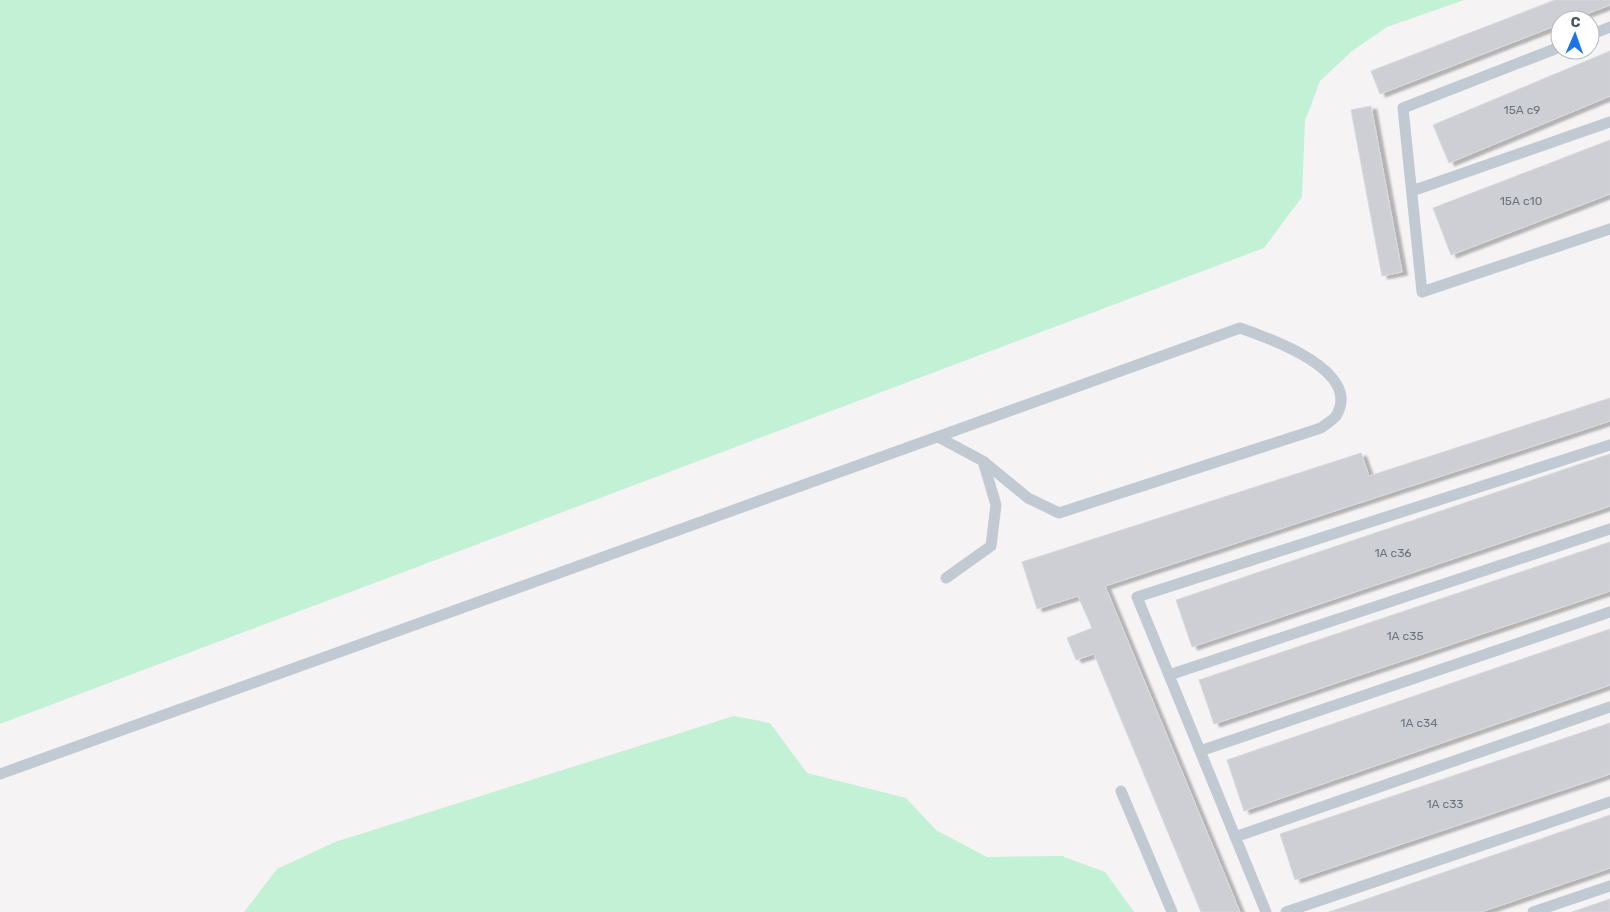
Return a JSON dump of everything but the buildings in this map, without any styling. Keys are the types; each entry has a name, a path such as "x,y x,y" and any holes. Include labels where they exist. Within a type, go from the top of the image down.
{"lane":[{"path":"1550,51 1403,108 1422,292 1610,229"},
{"path":"1412,191 1610,122"},
{"path":"0,774 1240,328 1283,343 1334,377 1341,401 1336,416 1321,428 1059,513 1028,498 983,460 938,437"},
{"path":"1266,912 1137,596 1610,445"},
{"path":"946,578 991,546 996,505 983,460"},
{"path":"1169,675 1610,530"},
{"path":"1200,751 1610,612"},
{"path":"1235,837 1610,707"},
{"path":"1121,790 1172,912"},
{"path":"1286,912 1610,802"},
{"path":"1533,912 1610,886"}],"green space":[{"path":"0,0 1464,0 1387,27 1352,51 1320,81 1305,121 1302,197 1264,248 0,724"},
{"path":"734,716 770,723 807,773 906,798 936,830 987,857 1062,856 1105,872 1134,912 244,912 277,869 335,842"}]}
